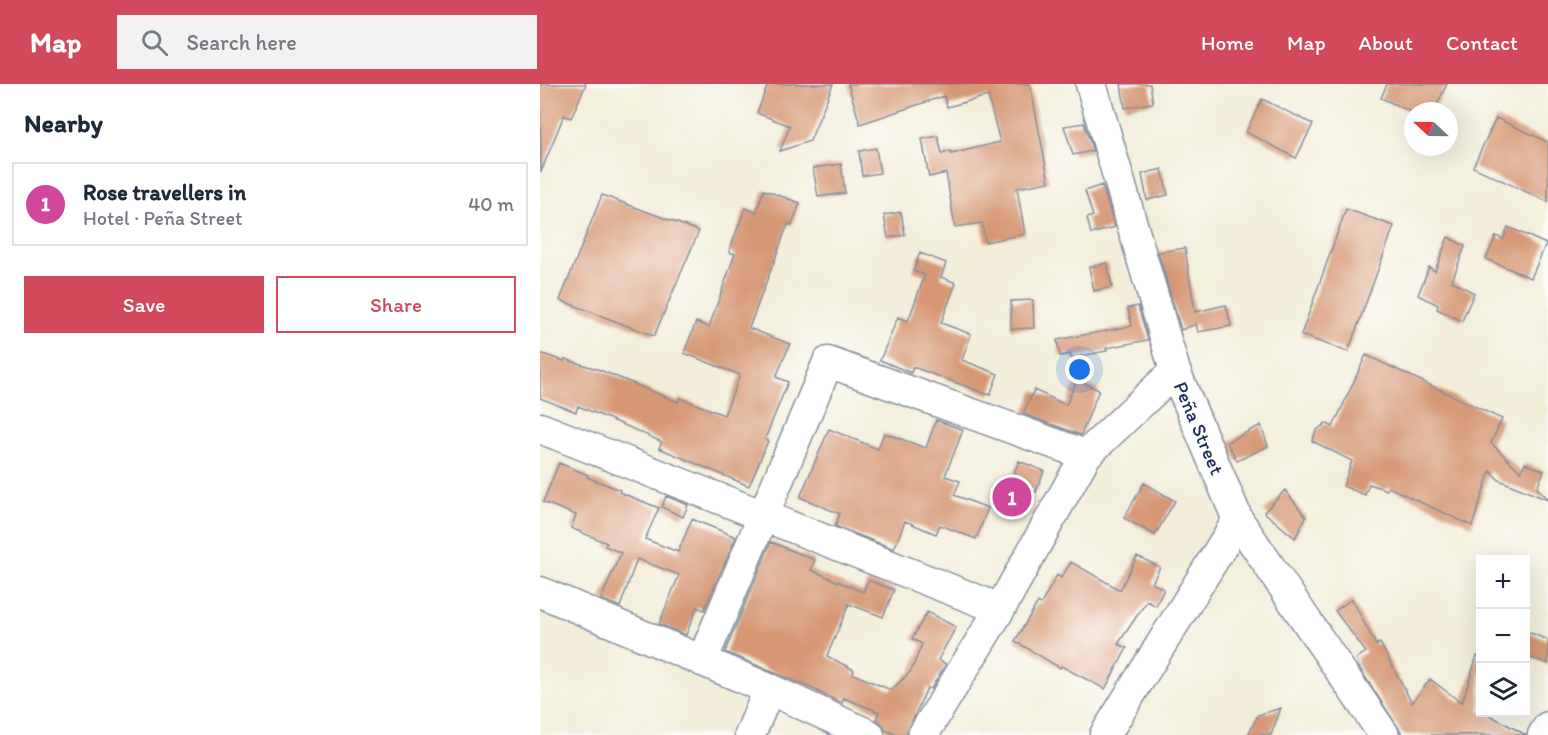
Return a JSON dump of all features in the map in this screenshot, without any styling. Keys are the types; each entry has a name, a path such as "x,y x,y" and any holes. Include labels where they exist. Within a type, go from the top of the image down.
{"street":[{"name":"Peña Street","path":"1091,84 1175,371 1238,520 1384,735"},
{"path":"702,661 828,362 1086,455"},
{"path":"923,735 1000,609 1086,455 1175,371"},
{"path":"540,428 1000,609"},
{"path":"1105,735 1238,520"},
{"path":"540,592 769,689 869,735"},
{"path":"750,735 769,689"},
{"path":"1543,735 1548,727"}],"building":[{"path":"540,84 586,84 571,118 564,115 541,172"},
{"path":"768,84 833,84 810,141 780,151 790,126 757,113"},
{"path":"848,84 1030,84 1049,182 1017,188 1025,234 985,242 982,223 955,227 946,173 929,177 922,139 938,136 942,154 950,151 951,154 1000,142 988,96 947,107 944,96 860,124"},
{"path":"1121,84 1150,84 1153,103 1125,108"},
{"path":"1387,84 1447,84 1438,102 1404,102 1404,109 1381,98"},
{"path":"1262,99 1313,124 1296,158 1246,132"},
{"path":"1496,118 1548,142 1548,202 1473,167"},
{"path":"1084,123 1093,151 1073,155 1064,126"},
{"path":"876,148 880,173 862,176 859,151"},
{"path":"841,164 845,193 818,197 813,168"},
{"path":"1162,169 1168,195 1147,200 1142,174"},
{"path":"1102,185 1115,227 1091,234 1087,218 1093,216 1085,191"},
{"path":"764,190 800,203 792,225 788,224 749,328 790,344 776,377 788,382 765,439 768,441 749,486 659,448 662,442 624,425 578,406 576,412 540,398 540,353 600,370 678,402 680,398 724,415 740,375 684,353 696,322 709,327 735,254 729,252 745,208 756,212"},
{"path":"602,195 699,231 654,336 560,300"},
{"path":"1346,209 1394,226 1348,352 1301,335"},
{"path":"901,212 905,235 888,238 884,215"},
{"path":"1508,227 1546,244 1531,278 1486,259 1496,236 1503,239"},
{"path":"1448,237 1465,246 1452,281 1474,293 1462,321 1437,309 1438,305 1418,295 1429,267 1435,271"},
{"path":"1185,248 1195,312 1226,305 1231,326 1198,332 1196,324 1181,330 1158,252"},
{"path":"920,253 946,263 941,277 956,283 941,323 971,334 962,360 998,374 990,395 913,367 911,373 880,360 898,317 908,321 925,275 913,271"},
{"path":"1107,263 1112,287 1094,291 1089,267"},
{"path":"1033,300 1034,328 1011,329 1011,301"},
{"path":"1138,306 1148,340 1071,358 1070,354 1060,356 1057,340 1132,326 1128,308"},
{"path":"1366,355 1502,419 1491,443 1521,472 1525,463 1544,471 1537,488 1548,500 1499,480 1490,471 1472,526 1388,487 1387,490 1369,484 1365,495 1343,486 1352,461 1312,441 1316,431 1326,423 1333,427"},
{"path":"1077,380 1099,390 1081,435 1023,414 1034,390 1066,405"},
{"path":"936,420 963,430 945,476 960,481 954,495 988,508 976,539 940,525 936,534 905,521 894,549 835,526 840,514 800,497 829,429 878,449 884,433 926,448"},
{"path":"1261,425 1268,446 1237,461 1227,442"},
{"path":"1019,461 1044,471 1036,492 1010,482"},
{"path":"559,463 620,490 619,492 659,508 645,539 678,552 692,519 736,537 704,610 697,607 686,635 659,624 679,575 637,559 620,607 601,599 621,553 605,546 607,543 571,528 576,515 543,502"},
{"path":"1144,483 1175,501 1155,535 1124,518"},
{"path":"1285,490 1306,517 1295,538 1264,512"},
{"path":"666,496 688,505 683,517 662,507"},
{"path":"771,542 815,560 811,570 863,592 868,580 894,590 883,617 849,604 827,656 854,670 853,674 891,690 911,671 922,644 912,639 927,612 956,627 938,660 946,664 931,689 927,688 906,735 897,735 885,730 876,719 879,712 844,698 842,703 725,652"},
{"path":"1137,556 1160,567 1152,583 1164,589 1156,606 1147,601 1118,644 1127,648 1105,689 1061,666 1060,668 1015,641 1038,602 1041,604 1057,575 1061,578 1071,562 1120,590"},
{"path":"1352,599 1376,645 1380,643 1412,703 1430,679 1462,703 1476,659 1476,717 1493,717 1526,735 1403,735 1358,666 1357,658 1366,652 1335,611"},
{"path":"1530,633 1548,640 1548,664 1530,657"},
{"path":"1281,708 1271,735 1248,735 1258,715"}],"place":[{"name":"Rose travellers in","path":"1012,497"}]}
